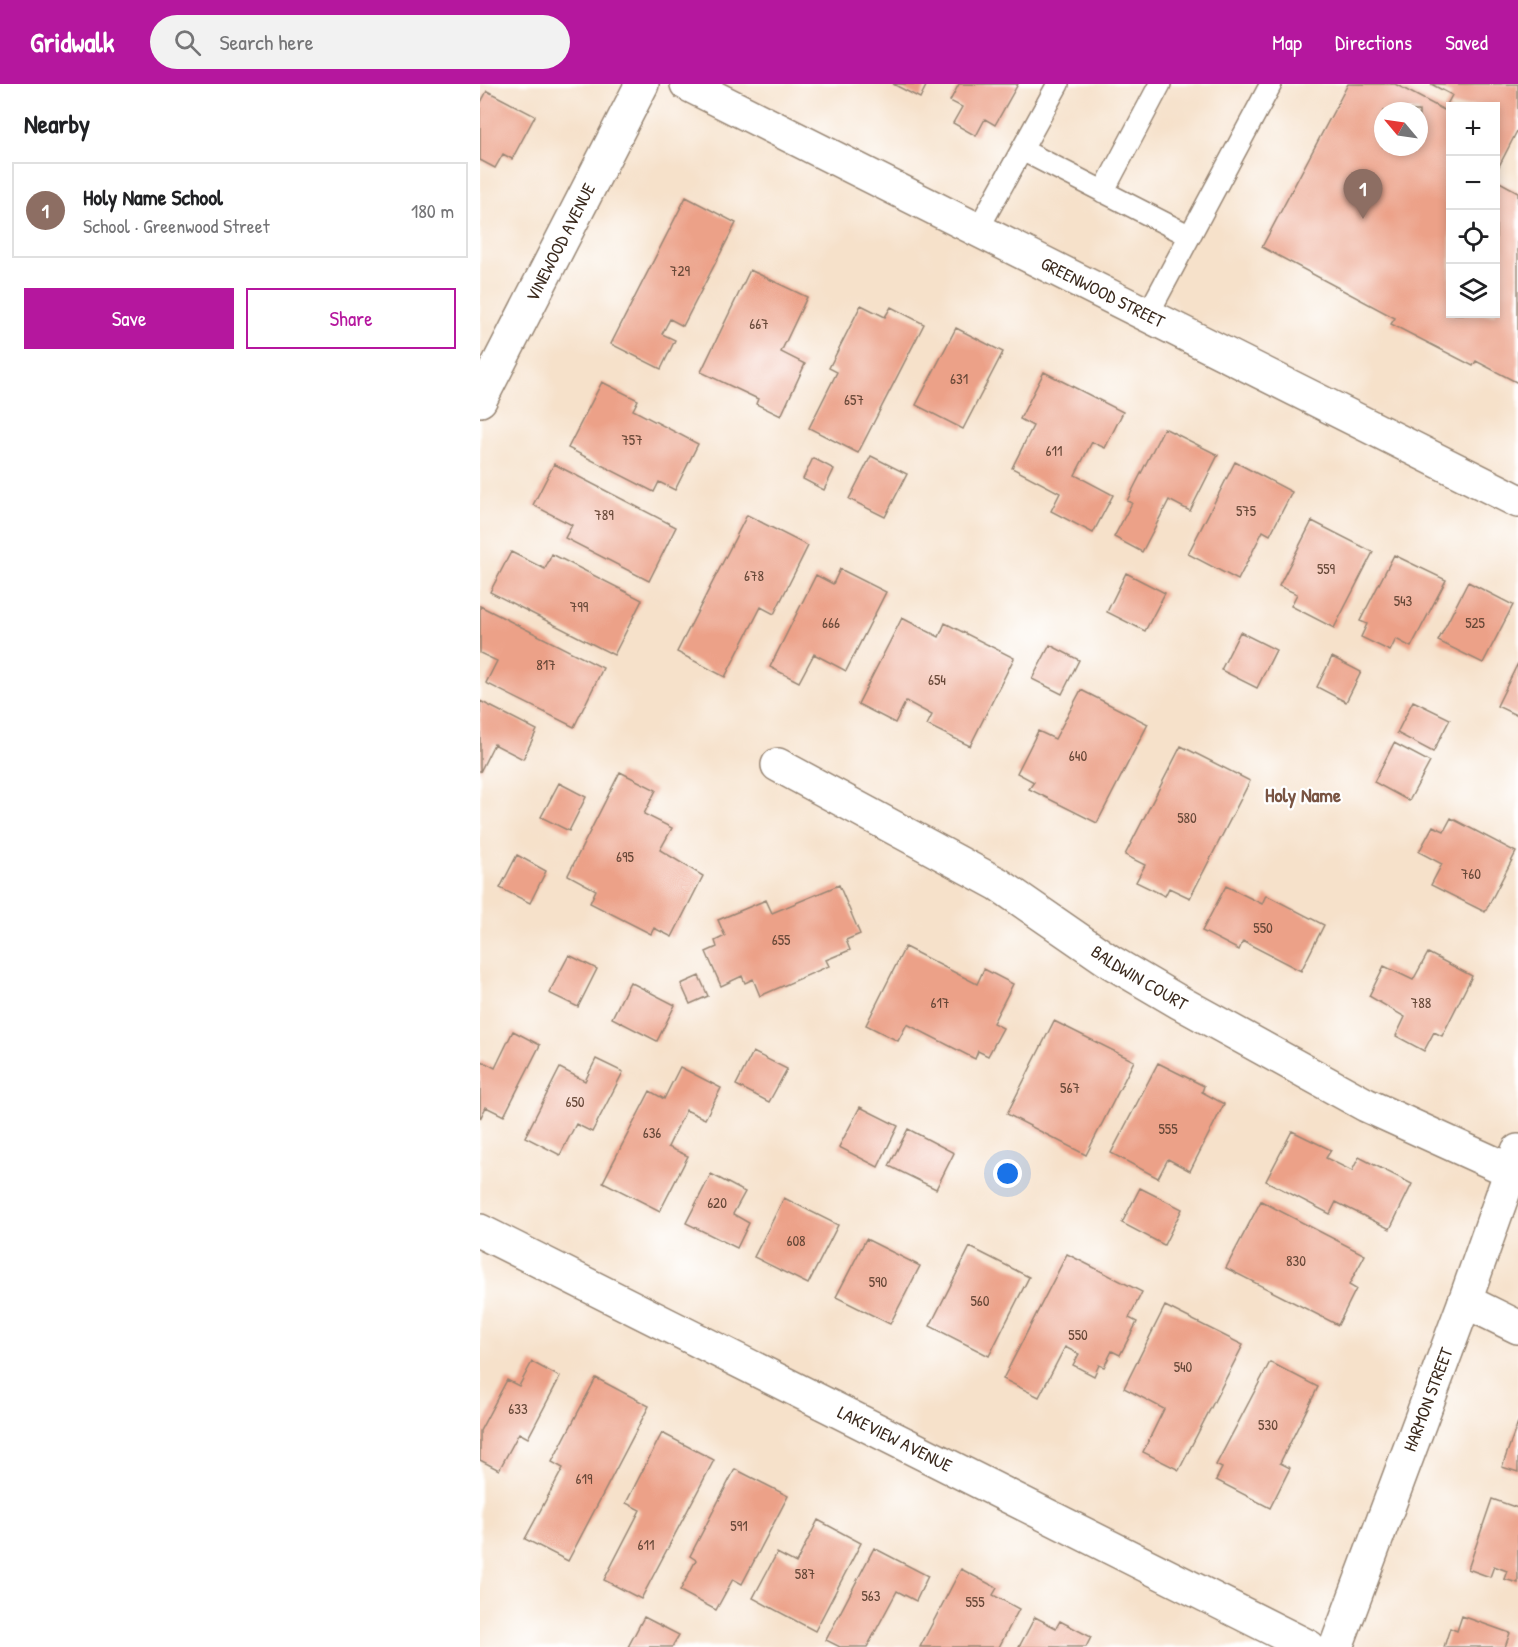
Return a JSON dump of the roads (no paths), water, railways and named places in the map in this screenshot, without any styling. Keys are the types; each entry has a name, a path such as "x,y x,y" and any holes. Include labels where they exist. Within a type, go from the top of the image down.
{"street":[{"name":"VINEWOOD AVENUE","path":"480,400 642,84"},
{"name":"GREENWOOD STREET","path":"687,84 1518,501"},
{"name":"BALDWIN COURT","path":"778,765 998,884 1111,962 1366,1105 1514,1161"},
{"name":"HARMON STREET","path":"1336,1647 1465,1301 1514,1161"},
{"name":"LAKEVIEW AVENUE","path":"480,1231 1309,1647"},
{"path":"1465,1301 1518,1327"}],"lane":[{"path":"977,231 1058,84"},
{"path":"1103,192 1160,84"},
{"path":"1147,316 1271,84"},
{"path":"1022,150 1190,236"}],"place":[{"name":"Holy Name School","path":"1363,219"}],"district":[{"name":"Holy Name","path":"1303,795"}]}
